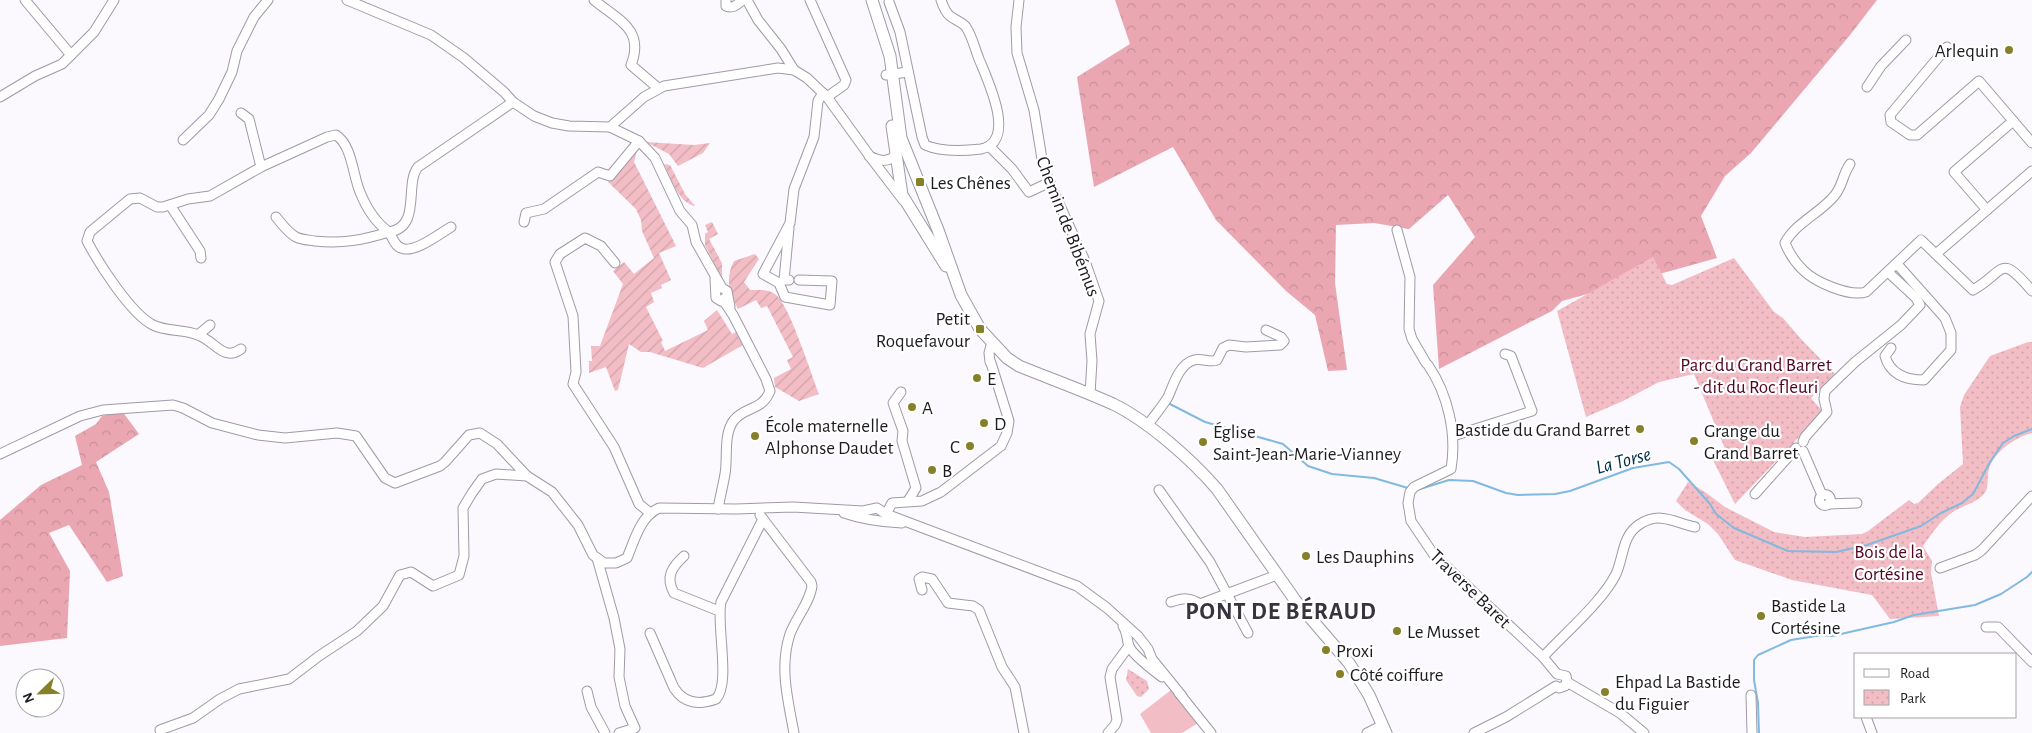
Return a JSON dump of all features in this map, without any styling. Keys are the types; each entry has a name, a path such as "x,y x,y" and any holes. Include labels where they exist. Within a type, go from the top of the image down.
{"main road":[{"path":"872,0 883,32 882,43 902,138 971,315 1007,358 1020,366 1114,405 1147,426 1206,475 1277,575 1349,663 1363,687 1380,732"},
{"path":"889,75 896,155 902,195 925,235 956,280"},
{"path":"898,173 916,173"},
{"path":"925,235 934,236 938,230"}],"street":[{"path":"25,0 71,55"},
{"path":"0,97 35,76 62,64 94,32 114,0"},
{"path":"183,140 209,115 219,99 232,72 238,51 247,31 254,17 268,0"},
{"path":"347,0 431,35 464,58 513,102 534,116 552,124 569,126 614,124 644,97 658,88 676,83 778,68 794,70"},
{"path":"594,0 632,31 636,53 631,65 658,88"},
{"path":"726,0 726,6 730,8 743,0"},
{"path":"747,0 758,20 781,48 794,70 825,95 905,202"},
{"path":"789,280 784,280 794,189 814,137 818,102 825,95 844,85 846,80 810,0"},
{"path":"888,2 900,32 925,145 934,149 966,150 990,147 994,144 999,130 995,100 965,26 945,11 941,0"},
{"name":"Chemin de Bibémus","path":"1019,0 1016,26 1017,52 1034,110 1042,159 1050,182 1085,261 1099,301 1090,334 1092,361 1090,394"},
{"path":"1867,87 1881,66 1906,40"},
{"path":"1947,46 1890,115 1891,122 1910,135 1917,135 1979,81 2032,143"},
{"path":"889,75 908,72"},
{"path":"276,217 294,236 303,239 340,243 356,242 401,227 406,220 413,198 414,172 418,167 513,102"},
{"path":"241,113 249,119 261,167"},
{"path":"1987,210 1954,172 2013,121"},
{"path":"614,124 638,141 656,158 675,199 696,222 702,253 766,379 770,391 764,402 738,417 732,424 728,439 726,474 718,509"},
{"path":"241,349 235,353 225,353 198,335 164,329 148,322 134,308 107,273 87,241 90,232 130,199 140,198 157,206 210,196 261,167 327,137 336,135 344,143 359,190 368,208 381,227 389,232 401,248 411,250 451,227"},
{"path":"524,222 526,213 544,209 598,172 610,176 638,141"},
{"path":"990,147 1012,169 1029,192 1050,182"},
{"path":"871,159 890,160 896,155"},
{"path":"871,159 898,173"},
{"path":"1850,164 1842,176 1842,185 1835,196 1818,212 1789,234 1785,243 1790,255 1815,280 1837,289 1858,294 1866,292 1921,240 1973,290 1996,272 2006,268 2016,272 2032,291"},
{"path":"1936,254 2032,171"},
{"path":"170,205 200,251 201,258"},
{"path":"790,223 763,274 779,283 785,298 830,305 832,281 799,280"},
{"name":"Traverse Baret","path":"1397,230 1410,277 1409,329 1412,339 1438,380 1453,436 1451,469 1412,489 1408,512 1411,522 1434,555 1543,657 1557,674 1564,674 1567,682"},
{"path":"616,263 601,246 585,238 560,254 555,262 573,316 576,372 573,384 614,446 639,504 649,512"},
{"path":"1891,348 1885,356 1888,365 1896,374 1914,380 1924,380 1951,350 1951,333 1945,318 1897,264"},
{"path":"1754,494 1800,447 1805,437 1827,412 1824,399 1825,391 1855,362 1901,325 1920,304 1888,272"},
{"path":"198,335 210,325"},
{"path":"1147,426 1169,395 1172,384 1192,361 1196,359 1212,362 1218,360 1223,348 1229,345 1246,347 1280,345 1284,341 1281,336 1266,330"},
{"path":"886,514 892,503 922,501 941,492 1001,446 1007,433 1009,421 990,363 988,353 992,342"},
{"path":"1453,436 1532,411 1511,356 1505,354"},
{"path":"900,392 893,403 916,488 908,501"},
{"path":"0,454 80,416 103,410 173,405 212,423 258,435 286,438 337,433 356,436 385,478 395,483 440,466 469,435 480,433 497,444 527,476 546,487 558,498 578,525 593,554 604,563 616,563 627,558 641,524 649,512 666,507 718,509 793,507 863,511 877,508 886,514 1077,586 1092,596 1126,623 1136,647 1182,696 1210,732"},
{"path":"1800,447 1822,495 1829,496 1830,502 1828,504 1857,503"},
{"path":"160,730 193,718 220,699 239,689 289,680 318,656 357,631 383,606 400,575 411,572 433,586 458,575 464,556 463,508 472,493 482,480 496,474 527,476"},
{"path":"1159,490 1206,554 1248,633"},
{"path":"1940,568 1975,555 1982,550 2032,496"},
{"path":"757,508 812,586 790,636 784,663 794,733"},
{"path":"771,508 772,528"},
{"path":"837,510 860,519 877,522 911,523"},
{"path":"1543,657 1595,603 1609,585 1616,573 1628,535 1633,529 1645,521 1665,518 1695,527"},
{"path":"650,633 679,696 690,702 716,699 722,689 719,611 721,602 763,519"},
{"path":"684,556 672,567 671,585 674,593 719,611"},
{"path":"597,558 614,618 620,649 619,677 625,706 635,728 619,733"},
{"path":"1171,602 1192,598 1200,604 1277,575"},
{"path":"922,590 919,578 932,579 948,603 973,606 978,610 1002,667 1015,687 1024,733"},
{"path":"1986,628 1998,627 2032,662"},
{"path":"1108,733 1115,726 1117,720 1110,677 1112,669 1136,647"},
{"path":"1557,674 1553,679 1556,686 1562,688 1567,682 1620,713 1644,733"},
{"path":"1474,733 1506,717 1556,686"},
{"path":"586,691 591,707 605,733"},
{"path":"1751,695 1752,733"},
{"path":"1866,718 1872,733"}],"green space":[{"path":"1115,0 1877,0 1751,153 1725,176 1701,216 1717,258 1562,301 1552,311 1439,369 1433,285 1475,237 1448,195 1409,229 1374,223 1336,225 1335,283 1347,370 1328,371 1315,315 1286,291 1216,220 1173,147 1094,187 1077,77 1130,44"},
{"path":"646,142 694,145 710,143 703,153 678,166 669,154"},
{"path":"638,146 634,162 676,246 659,253 671,280 661,285 662,288 651,293 654,302 646,307 663,341 661,342 665,351 708,330 704,321 717,310 732,334 736,332 743,345 703,368 650,352 641,352 629,344 618,390 615,391 606,367 589,373 589,361 592,361 591,346 600,346 623,284 613,271 624,262 634,274 654,258 642,231 641,220 636,209 608,182"},
{"path":"664,164 670,165 685,194 695,206 689,204 680,195"},
{"path":"712,222 718,234 709,239 722,263 722,278 705,245 705,234 708,232 705,225"},
{"path":"755,254 759,259 744,282 750,290 770,292 781,301 806,357 819,394 799,401 775,387 774,378 791,369 787,360 793,357 767,306 761,308 756,300 738,309 735,303 729,285 731,267 734,261"},
{"name":"Parc du Grand Barret - dit du Roc fleuri","path":"1653,257 1667,284 1672,285 1734,258 1774,312 1783,318 1835,374 1811,398 1823,412 1735,504 1712,458 1726,451 1694,374 1659,382 1623,401 1586,417 1557,311"},
{"name":"Bois de la Cortésine","path":"2032,342 2032,433 2019,438 2000,451 1989,469 1987,488 1984,494 1946,517 1923,546 1932,561 1931,573 1939,616 1890,619 1872,595 1792,580 1735,560 1718,534 1708,524 1685,510 1676,501 1688,482 1725,507 1774,532 1805,537 1862,534 1909,500 1914,504 1918,503 1963,464 1960,407 1964,395 1990,356"},
{"path":"122,411 139,434 96,462 109,492 123,576 107,582 69,525 49,533 70,571 67,638 0,646 0,520 41,485 82,465 75,436 96,424 102,416"},
{"path":"1128,669 1147,681 1149,689 1141,697 1137,696 1126,680"},
{"path":"1171,690 1198,723 1182,733 1151,733 1140,714"}],"waterway":[{"name":"La Torse","path":"1168,403 1205,422 1283,444 1308,466 1332,474 1374,478 1408,488"},
{"name":"La Torse","path":"1420,489 1449,480 1473,481 1506,493 1518,495 1555,494 1570,491 1633,468 1669,462 1679,469 1710,504 1716,514 1734,528 1788,551 1836,552 1867,545 1921,526 1941,513 1962,503 1973,494 1990,462 2003,443 2014,436 2032,429"},
{"path":"1759,733 1758,703 1754,680 1754,660 1758,655 1791,640 1822,635 1832,636 1894,622 1914,615 1975,605 2001,594 2032,572"}],"place":[{"name":"Arlequin","path":"2009,50"},
{"name":"Les Chênes","path":"920,182"},
{"name":"Petit Roquefavour","path":"980,329"},
{"name":"E","path":"977,378"},
{"name":"A","path":"912,407"},
{"name":"D","path":"984,423"},
{"name":"Bastide du Grand Barret","path":"1640,429"},
{"name":"École maternelle Alphonse Daudet","path":"755,436"},
{"name":"Grange du Grand Barret","path":"1694,441"},
{"name":"Église Saint-Jean-Marie-Vianney","path":"1203,442"},
{"name":"C","path":"970,446"},
{"name":"B","path":"932,470"},
{"name":"Les Dauphins","path":"1306,556"},
{"name":"Bastide La Cortésine","path":"1761,616"},
{"name":"Le Musset","path":"1397,631"},
{"name":"Proxi","path":"1326,650"},
{"name":"Côté coiffure","path":"1340,674"},
{"name":"Ehpad La Bastide du Figuier","path":"1605,692"}],"district":[{"name":"PONT DE BÉRAUD","path":"1281,611"}]}
